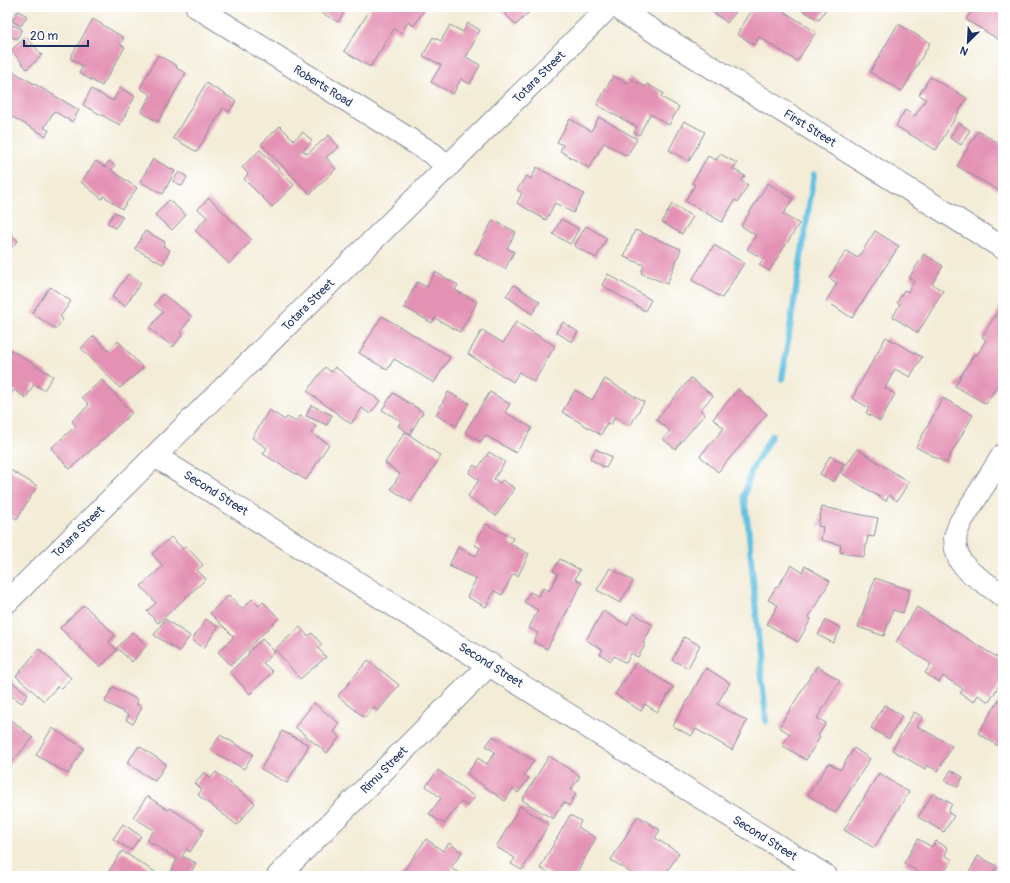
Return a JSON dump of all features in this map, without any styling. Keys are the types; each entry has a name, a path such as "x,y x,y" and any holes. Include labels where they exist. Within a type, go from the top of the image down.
{"street":[{"name":"Roberts Road","path":"197,7 433,154 448,167"},
{"name":"Totara Street","path":"7,602 609,7"},
{"name":"First Street","path":"618,7 626,14 1003,248"},
{"name":"Second Street","path":"155,456 490,664 826,876"},
{"path":"1003,456 960,523 956,538 956,549 960,561 970,572 1003,596"},
{"name":"Rimu Street","path":"278,876 490,664"}],"building":[{"path":"7,7 13,7 10,13 7,11"},
{"path":"323,7 347,8 338,22 320,12"},
{"path":"372,7 426,7 414,26 408,22 401,33 394,29 370,67 344,51"},
{"path":"498,7 534,7 516,25"},
{"path":"707,7 740,7 727,23"},
{"path":"754,7 777,7 816,32 797,61 759,37 754,45 737,34"},
{"path":"797,7 827,7 819,20"},
{"path":"974,7 994,7 1003,12 1003,42 966,20"},
{"path":"18,11 27,16 21,26 12,21"},
{"path":"93,19 124,38 120,44 125,47 102,86 79,73 83,66 70,58"},
{"path":"468,23 480,30 466,57 480,65 470,84 461,79 453,94 431,82 441,65 423,56 433,37 441,41 450,25 463,32"},
{"path":"898,24 930,43 902,91 870,72"},
{"path":"12,25 22,29 17,39 7,35"},
{"path":"26,37 42,55 27,69 11,50"},
{"path":"158,55 177,66 176,68 186,73 158,122 141,112 151,95 140,88"},
{"path":"7,68 79,110 72,122 54,111 44,128 49,130 46,136 7,114"},
{"path":"613,76 627,83 629,78 646,87 647,84 663,93 661,97 679,107 669,125 650,114 639,135 634,132 637,127 597,105"},
{"path":"930,77 967,98 936,150 896,126 905,110 915,116 926,99 919,95"},
{"path":"206,83 236,101 229,112 223,108 197,152 173,138"},
{"path":"120,88 135,96 120,125 83,105 91,89 113,101"},
{"path":"599,117 637,139 627,156 604,143 589,168 560,151 563,145 557,142 570,119 591,131"},
{"path":"684,121 705,132 689,161 669,150"},
{"path":"959,123 970,130 961,145 950,138"},
{"path":"280,126 294,140 303,132 312,141 303,150 307,154 329,135 339,147 326,157 336,169 310,194 261,144"},
{"path":"978,131 1003,146 1003,193 957,166"},
{"path":"260,150 294,185 272,207 244,179 248,174 242,167"},
{"path":"720,154 737,163 733,169 745,176 741,181 748,185 738,202 735,200 722,222 685,201 695,185 692,183 708,156 716,160"},
{"path":"153,159 175,171 163,194 140,182"},
{"path":"96,161 105,167 109,161 115,166 111,170 137,188 122,209 104,196 102,199 81,182"},
{"path":"537,167 584,194 573,213 555,203 546,220 517,203 522,193 517,190 526,176 531,179"},
{"path":"179,172 187,177 182,186 173,181"},
{"path":"768,183 793,199 783,214 799,224 769,271 759,265 763,259 747,249 756,235 741,226"},
{"path":"209,198 252,240 229,264 195,230 207,217 198,209"},
{"path":"169,200 186,215 172,230 155,215"},
{"path":"672,204 693,217 682,234 662,222"},
{"path":"115,212 123,217 115,228 107,223"},
{"path":"561,219 579,229 570,244 553,234"},
{"path":"493,220 516,232 507,248 514,252 505,269 475,253"},
{"path":"586,226 607,238 596,258 574,246"},
{"path":"7,230 18,241 7,252"},
{"path":"635,230 681,249 667,284 641,273 644,265 624,257"},
{"path":"145,231 165,242 163,246 170,250 163,264 135,249"},
{"path":"875,231 899,246 852,318 826,301 837,283 829,278 846,251 858,258"},
{"path":"714,245 744,263 722,298 692,280"},
{"path":"924,254 943,266 932,284 943,291 918,333 893,317 900,304 897,303 904,290 908,292 914,281 909,278"},
{"path":"435,272 458,285 455,290 477,302 460,332 435,318 432,323 404,307 417,282 427,287"},
{"path":"128,274 141,283 125,306 112,297"},
{"path":"608,274 651,300 645,311 602,285"},
{"path":"514,285 540,302 532,314 506,296"},
{"path":"50,287 71,301 60,317 63,319 56,329 32,313"},
{"path":"163,294 192,317 180,332 183,334 173,347 149,328 163,312 154,305"},
{"path":"1000,308 1003,310 1003,364 1000,369 1003,371 1003,376 986,404 955,386 974,354 977,355 986,340 982,337"},
{"path":"382,316 450,357 434,383 394,359 387,370 359,353"},
{"path":"516,322 555,346 534,382 519,372 513,382 468,354 482,330 503,343"},
{"path":"563,322 578,332 572,342 556,332"},
{"path":"94,336 108,351 118,341 143,368 120,388 81,348"},
{"path":"886,337 922,357 910,377 895,369 885,388 895,394 880,421 866,413 869,408 852,398"},
{"path":"9,349 53,376 44,390 34,384 26,398 14,390 8,399 7,398 7,353"},
{"path":"325,367 331,372 335,367 380,401 370,414 362,408 351,424 307,391"},
{"path":"691,378 713,396 700,410 705,414 675,449 663,439 670,431 656,419"},
{"path":"605,379 644,402 630,426 615,417 611,425 607,423 601,435 562,412 575,390 592,400"},
{"path":"102,380 132,413 70,469 51,448 76,426 72,421 89,405 82,397"},
{"path":"738,389 767,414 718,472 700,456 724,428 713,419"},
{"path":"448,392 469,403 456,426 436,415"},
{"path":"490,392 510,404 505,412 532,428 516,453 485,435 481,442 465,432"},
{"path":"393,393 423,412 410,434 398,426 401,421 382,410"},
{"path":"943,398 973,415 946,463 916,447"},
{"path":"311,405 332,415 327,425 306,416"},
{"path":"269,410 285,420 287,417 296,422 300,416 316,426 311,433 329,444 306,480 263,454 267,448 252,438"},
{"path":"405,432 441,456 411,502 391,489 400,474 385,463"},
{"path":"596,449 612,457 606,468 590,459"},
{"path":"857,449 909,482 897,501 889,495 886,501 841,473"},
{"path":"489,452 505,462 494,479 500,483 502,480 515,488 496,516 468,496 479,480 469,473 474,465 478,468"},
{"path":"830,456 844,464 834,482 820,474"},
{"path":"7,468 37,486 17,519 7,513"},
{"path":"822,507 878,518 874,537 868,536 864,557 840,552 841,545 821,540 823,527 818,526"},
{"path":"485,524 513,538 510,544 529,554 518,576 513,574 502,595 494,591 486,607 467,597 476,579 449,566 458,547 476,556 480,548 475,545"},
{"path":"171,537 183,549 186,546 203,565 197,570 206,579 158,623 147,611 156,603 141,586 163,566 152,554"},
{"path":"560,559 580,570 575,579 582,583 547,649 534,642 538,633 529,628 538,610 524,602 530,592 538,596 543,588 549,591 558,574 553,571"},
{"path":"791,565 802,572 805,566 830,581 809,617 811,619 798,642 767,624 778,605 768,600"},
{"path":"610,568 633,581 620,603 597,590"},
{"path":"875,578 910,590 903,613 893,610 884,636 858,627"},
{"path":"229,595 242,609 252,599 259,606 263,602 279,618 231,665 218,652 234,637 210,613"},
{"path":"84,605 115,635 109,642 117,650 100,667 60,628"},
{"path":"917,607 1003,661 1003,679 989,702 978,695 974,702 960,693 963,689 943,676 939,682 925,673 931,664 896,642"},
{"path":"603,611 627,625 633,613 653,625 643,643 646,644 638,657 631,653 626,663 614,656 611,661 600,654 603,650 586,640"},
{"path":"165,619 190,636 179,651 154,635"},
{"path":"206,619 218,627 204,648 192,640"},
{"path":"826,620 841,628 833,643 818,635"},
{"path":"300,627 308,636 312,633 322,645 318,648 326,657 300,679 275,649"},
{"path":"132,632 147,645 132,662 117,648"},
{"path":"684,637 700,645 688,668 672,660"},
{"path":"262,639 275,652 263,663 273,672 250,694 230,672"},
{"path":"39,649 71,678 62,688 59,685 44,701 16,676"},
{"path":"368,660 399,685 378,711 373,707 365,718 338,696"},
{"path":"636,663 673,687 657,712 645,704 641,711 615,694"},
{"path":"817,666 840,681 817,718 826,723 818,736 820,737 806,760 782,745 790,734 779,727"},
{"path":"706,668 730,683 717,704 747,721 732,750 696,729 691,736 673,726"},
{"path":"7,678 28,694 22,703 7,693"},
{"path":"113,687 138,700 136,704 142,707 133,724 126,720 129,715 105,702"},
{"path":"1003,694 1003,749 978,733"},
{"path":"314,703 340,724 334,732 340,737 327,753 295,727"},
{"path":"884,705 902,716 889,739 871,728"},
{"path":"914,712 923,717 917,726 952,746 938,771 927,765 925,769 892,750"},
{"path":"7,716 33,738 9,765 7,764"},
{"path":"52,728 84,748 68,774 36,755"},
{"path":"282,731 309,745 287,783 261,769"},
{"path":"220,735 253,754 244,769 211,750"},
{"path":"493,736 534,761 524,775 529,778 518,793 513,789 505,801 467,774 478,758 487,764 495,752 486,746"},
{"path":"139,746 166,764 155,781 127,763"},
{"path":"854,748 870,759 835,813 808,795 829,763 840,770"},
{"path":"549,756 580,776 571,790 576,794 569,806 564,802 553,819 522,800"},
{"path":"438,770 475,797 467,806 461,802 444,824 429,814 441,798 426,786"},
{"path":"951,770 963,777 958,787 945,780"},
{"path":"204,772 211,778 216,772 255,803 237,825 198,795 202,789 195,784"},
{"path":"879,773 909,792 874,848 844,830"},
{"path":"933,793 952,804 948,812 954,816 944,832 918,817"},
{"path":"147,796 168,810 170,808 204,830 190,852 187,849 182,856 196,863 189,876 179,876 171,872 177,859 147,840 154,830 133,817"},
{"path":"520,806 549,824 522,870 511,864 515,858 496,847"},
{"path":"570,815 581,821 578,827 596,838 575,876 554,876 540,868"},
{"path":"638,816 660,830 655,838 679,853 664,876 636,876 611,860"},
{"path":"123,824 141,836 131,850 113,839"},
{"path":"426,839 443,851 449,843 462,852 451,868 463,876 400,876"},
{"path":"918,839 932,847 936,841 948,848 945,855 952,860 942,876 925,876 904,863"},
{"path":"122,851 161,876 106,876"},
{"path":"978,856 997,866 991,876 967,876"}],"waterway":[{"path":"782,379 814,174"},
{"path":"766,721 744,496 752,469 772,435"}]}
